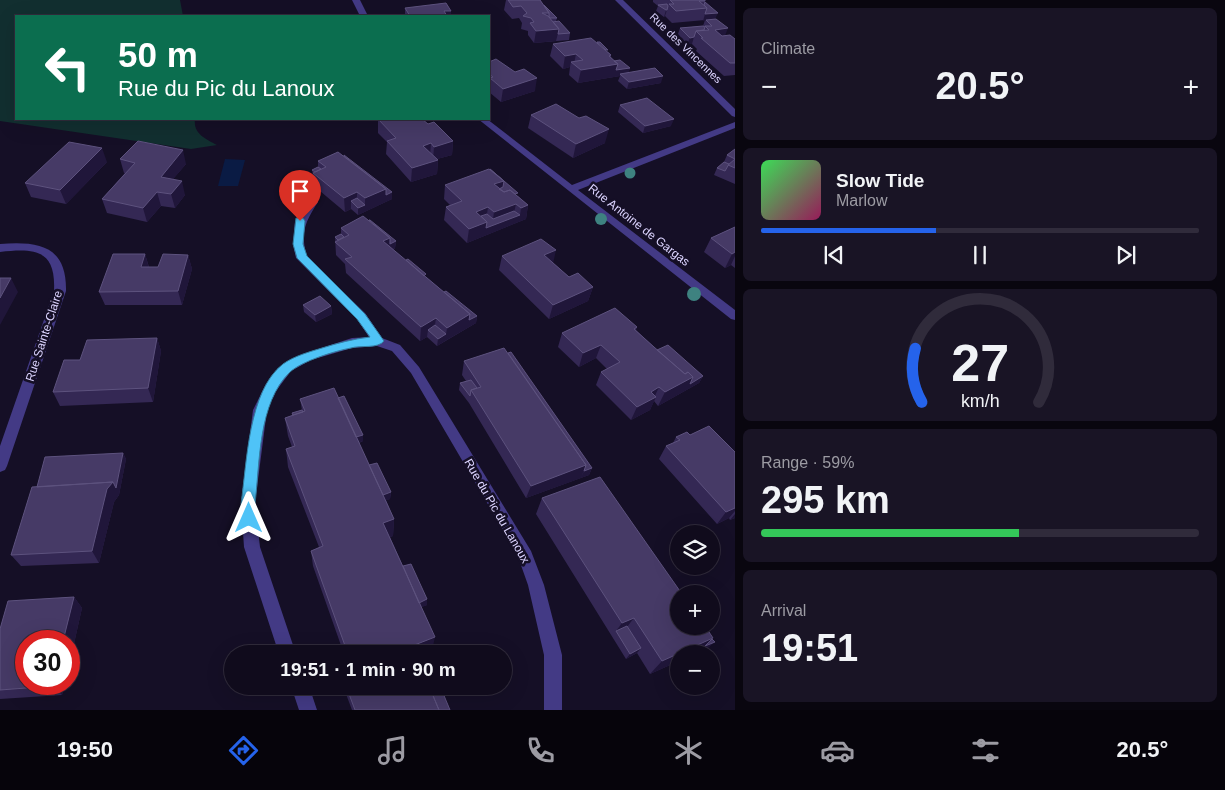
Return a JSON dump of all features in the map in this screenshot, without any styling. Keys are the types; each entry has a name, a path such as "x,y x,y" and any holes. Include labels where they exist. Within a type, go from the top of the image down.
{"street":[{"path":"356,0 364,15"},
{"name":"Rue des Vincennes","path":"619,0 735,114"},
{"path":"483,120 571,189"},
{"name":"Rue Antoine de Gargas","path":"571,189 735,126"},
{"name":"Rue Antoine de Gargas","path":"571,189 735,316"},
{"name":"Rue du Pic du Lanoux","path":"313,202 300,221 298,244 302,258 361,316 378,341 396,348 415,370 523,551 536,585 552,655 553,710"},
{"name":"Rue Sainte-Claire","path":"0,248 13,246 46,254 57,262 61,275 60,291 0,466"},
{"path":"285,645 252,547 248,504 260,410 271,388 287,368 307,357 352,343 378,341"},
{"path":"303,695 308,710"}],"green space":[{"path":"0,0 180,0 183,15 15,15 15,120 195,120 198,132 217,145 191,149 0,121"}],"water":[{"path":"225,159 245,160 238,186 218,186"}],"building":[{"path":"508,0 540,0 549,13 542,13 548,16 559,29 536,31 530,23 534,22 531,18 523,16 527,13 521,6 513,7"},
{"path":"670,0 705,0 699,1 707,8 676,11 669,4 674,4"},
{"path":"705,2 718,13 705,14 707,8 704,5"},
{"path":"446,3 451,11 444,11 446,15 409,15 405,8"},
{"path":"667,4 667,10 658,5"},
{"path":"544,5 557,18 549,17 549,13"},
{"path":"716,19 728,28 715,30 722,36 730,35 735,39 735,63 730,63 701,38 703,38 696,31 709,30 705,26 712,26 706,20"},
{"path":"559,21 570,33 558,34 559,29 553,22"},
{"path":"705,27 704,30 696,31 694,37 690,38 680,28"},
{"path":"591,38 611,55 609,56 618,64 581,70 571,62 583,60 576,54 565,56 553,44"},
{"path":"597,42 600,42 608,50 606,50"},
{"path":"496,59 515,72 524,69 537,78 503,89 490,78 493,77 490,75 490,62"},
{"path":"620,60 630,68 616,70 618,64 614,61"},
{"path":"655,68 663,76 629,82 620,74"},
{"path":"647,98 674,119 645,126 620,105"},
{"path":"556,104 579,118 586,116 609,129 576,144 531,115"},
{"path":"379,120 423,120 428,124 434,122 453,141 434,147 431,143 423,146 438,160 412,168 387,141 396,138"},
{"path":"138,141 183,150 161,177 182,181 171,194 157,192 143,208 102,199 135,163 120,159"},
{"path":"69,142 102,148 60,190 25,183"},
{"path":"735,149 735,159 727,155"},
{"path":"338,152 386,189 365,198 357,192 344,198 313,173 326,167 318,161"},
{"path":"344,155 392,192 386,195 386,189"},
{"path":"735,159 735,168 728,165"},
{"path":"724,162 729,164 725,171 717,168"},
{"path":"318,167 321,169 315,172 312,170"},
{"path":"489,169 504,181 494,184 504,192 510,190 528,205 521,208 516,204 494,212 488,207 476,212 487,222 469,229 446,207 462,201 445,185"},
{"path":"504,181 518,193 515,194 510,190 504,192 499,189 503,187"},
{"path":"357,198 365,205 358,208 351,201"},
{"path":"514,211 520,215 486,228 487,222 481,216 487,214 493,219"},
{"path":"363,216 390,238 383,241 470,314 447,328 436,318 421,327 345,259 352,257 335,242 349,235 341,228"},
{"path":"369,220 396,241 390,244 390,238"},
{"path":"735,227 735,252 732,254 711,238"},
{"path":"341,234 344,237 338,240 335,237"},
{"path":"541,239 556,250 544,255 569,277 578,273 593,287 553,305 502,256"},
{"path":"113,254 145,254 141,267 158,267 163,254 188,255 178,291 99,292"},
{"path":"408,259 426,274 424,276 406,260"},
{"path":"0,278 11,278 0,298"},
{"path":"446,291 477,316 469,320 470,314 444,292"},
{"path":"320,296 331,306 315,315 303,305"},
{"path":"615,308 637,327 634,329 654,347 685,374 688,372 693,377 665,392 659,387 651,392 656,397 637,407 601,372 620,362 601,345 583,353 562,333"},
{"path":"435,325 446,334 438,339 428,330"},
{"path":"157,338 148,388 53,392 64,360 80,360 87,340"},
{"path":"668,345 703,376 690,384 693,377 688,372 685,374 657,350"},
{"path":"504,348 586,465 531,486 471,390 481,387 464,361"},
{"path":"511,352 592,468 584,471 586,465 508,353"},
{"path":"471,380 477,388 471,390 470,396 460,383"},
{"path":"334,388 394,519 383,523 435,637 415,645 345,645 311,551 323,546 286,449 295,446 285,418 305,411 300,399"},
{"path":"344,396 363,435 356,437 338,398"},
{"path":"302,410 303,412 293,415 292,413"},
{"path":"709,426 735,452 735,508 726,512 666,446 680,440 676,437 687,432 690,435"},
{"path":"123,453 116,488 113,482 37,487 45,457"},
{"path":"377,463 391,492 383,495 369,465"},
{"path":"600,477 676,585 670,585 670,635 711,635 713,638 697,645 670,645 670,657 662,661 634,618 622,623 542,498"},
{"path":"113,482 107,489 92,551 11,555 32,487"},
{"path":"411,564 427,599 419,603 403,566"},
{"path":"74,597 66,630 15,630 15,689 0,690 0,629 8,601"},
{"path":"627,626 641,648 630,654 616,631"},
{"path":"712,639 715,642 708,645"},
{"path":"349,695 433,695 439,710 355,710"},
{"path":"433,695 444,695 450,710 439,710"}],"route":[{"path":"249,518 248,504 260,410 271,388 287,368 307,357 352,343 378,341 361,316 302,258 298,244 300,221"}]}
